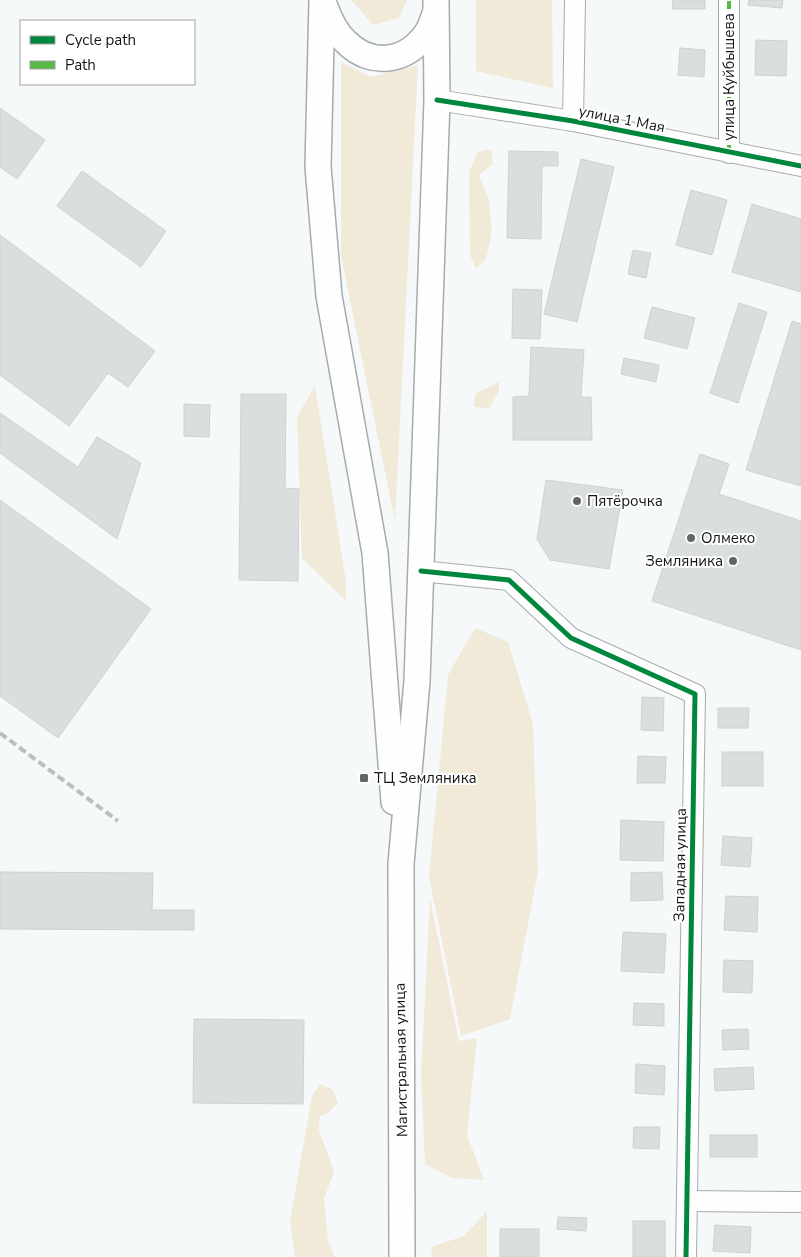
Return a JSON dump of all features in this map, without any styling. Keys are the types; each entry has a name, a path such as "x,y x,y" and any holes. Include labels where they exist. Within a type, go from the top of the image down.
{"main road":[{"path":"322,0 332,24 346,42 364,56 383,59 403,55 418,44 428,31 436,6"},
{"path":"322,0 318,167 329,296 375,553 400,864"},
{"path":"400,864 417,681 436,100 436,6"},
{"name":"Магистральная улица","path":"400,864 402,1257"}],"street":[{"path":"574,121 575,0"},
{"name":"улица Куйбышева","path":"729,0 729,153"},
{"name":"улица 1 Мая","path":"436,100 574,121 801,166"},
{"name":"Западная улица","path":"421,570 509,580 571,638 695,694 686,1257"},
{"path":"687,1201 801,1202"}],"shaded area":[{"path":"351,0 407,0 399,18 373,25"},
{"path":"476,0 552,0 553,88 476,71"},
{"path":"341,62 371,77 418,65 395,521 341,256"},
{"path":"491,149 493,164 479,175 489,201 492,231 486,259 476,269 470,255 469,172 478,152"},
{"path":"499,382 499,392 489,408 474,407 475,394"},
{"path":"315,386 346,581 346,601 302,558 297,417"},
{"path":"475,628 508,642 533,724 538,871 510,1019 461,1036 429,877 448,675"},
{"path":"430,898 459,1041 477,1038 467,1135 484,1180 452,1178 425,1164 421,1073"},
{"path":"320,1084 333,1090 338,1103 328,1113 320,1116 319,1130 334,1171 324,1199 328,1241 335,1257 295,1257 290,1221 312,1096"},
{"path":"487,1211 487,1257 432,1257 431,1247 464,1236"}],"building":[{"path":"673,0 705,0 705,9 672,9"},
{"path":"749,0 783,0 782,8 748,5"},
{"path":"756,40 787,41 786,76 755,75"},
{"path":"680,48 705,50 704,77 678,75"},
{"path":"0,108 45,140 17,179 0,167"},
{"path":"509,151 558,152 558,166 542,166 541,239 507,238"},
{"path":"581,159 614,167 577,322 544,314"},
{"path":"82,171 166,231 141,267 57,206"},
{"path":"691,190 727,200 712,255 676,245"},
{"path":"752,204 801,219 801,292 732,272"},
{"path":"0,235 155,351 128,387 108,373 69,426 0,375"},
{"path":"633,250 651,253 646,278 628,274"},
{"path":"513,289 542,290 540,339 512,338"},
{"path":"739,303 767,312 738,403 710,393"},
{"path":"652,307 695,318 687,349 644,338"},
{"path":"792,321 801,324 801,486 746,470"},
{"path":"531,347 584,350 581,397 591,397 592,440 513,440 513,397 529,396"},
{"path":"624,358 659,365 656,382 621,374"},
{"path":"241,394 286,394 285,488 299,489 298,581 239,580"},
{"path":"184,404 210,405 209,437 184,436"},
{"path":"0,413 78,467 97,437 141,463 117,539 0,453"},
{"name":"Земляника","path":"700,454 729,464 719,494 801,521 801,650 652,601"},
{"path":"546,480 623,490 609,569 550,560 537,539"},
{"path":"0,500 151,609 58,738 0,696"},
{"path":"642,697 664,698 663,731 641,730"},
{"path":"718,708 749,708 748,728 718,728"},
{"path":"722,752 763,752 763,786 722,786"},
{"path":"638,756 666,757 665,783 637,783"},
{"path":"621,820 664,822 663,861 620,860"},
{"path":"723,836 752,838 750,867 721,865"},
{"path":"0,872 153,873 152,910 194,910 194,930 0,929"},
{"path":"662,872 663,900 631,901 631,873"},
{"path":"726,896 758,897 757,932 724,930"},
{"path":"623,932 666,934 664,973 621,971"},
{"path":"724,960 753,961 752,993 723,992"},
{"path":"634,1003 664,1004 664,1026 633,1025"},
{"path":"194,1019 304,1020 303,1104 193,1103"},
{"path":"748,1029 749,1049 723,1050 722,1030"},
{"path":"636,1064 665,1066 664,1095 635,1093"},
{"path":"753,1067 754,1089 715,1091 714,1069"},
{"path":"634,1127 660,1127 659,1149 633,1148"},
{"path":"710,1135 757,1135 757,1157 710,1157"},
{"path":"558,1217 587,1218 586,1231 557,1229"},
{"path":"633,1221 665,1221 665,1257 633,1257"},
{"path":"715,1225 751,1227 750,1253 713,1251"},
{"path":"500,1229 539,1229 539,1257 500,1257"}],"railway":[{"path":"0,733 118,821"}],"marked path":[{"path":"729,0 729,153"}],"cycle path":[{"path":"437,100 573,121 801,166"},
{"path":"421,571 509,580 571,638 695,694 686,1257"}],"place":[{"name":"Пятёрочка","path":"577,501"},
{"name":"Олмеко","path":"691,538"},
{"name":"Земляника","path":"733,561"},
{"name":"ТЦ Земляника","path":"364,778"}]}
